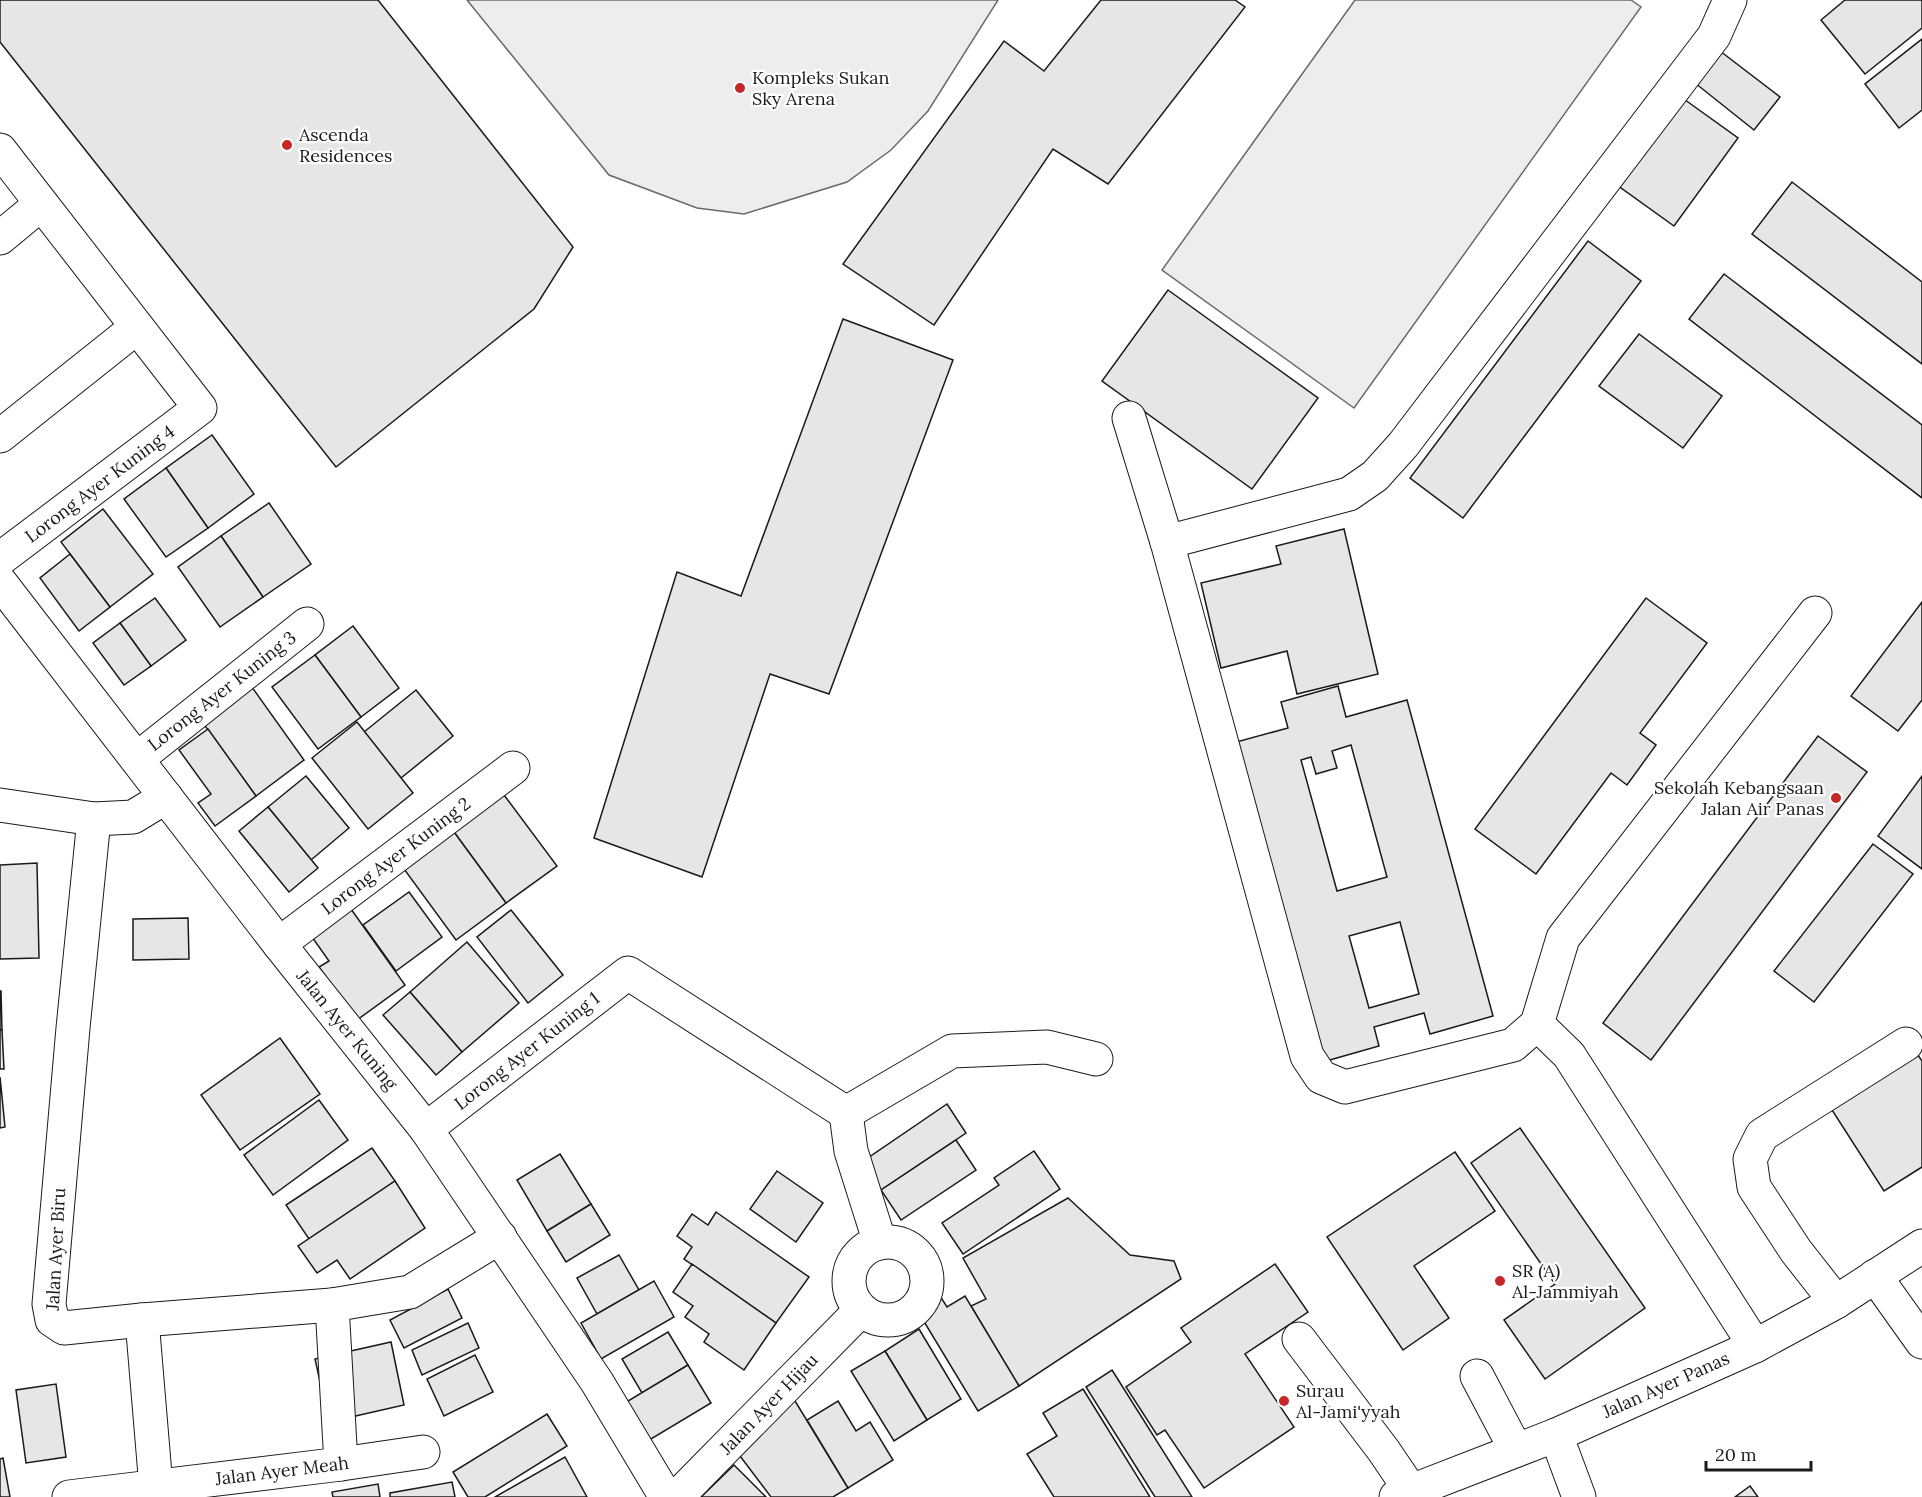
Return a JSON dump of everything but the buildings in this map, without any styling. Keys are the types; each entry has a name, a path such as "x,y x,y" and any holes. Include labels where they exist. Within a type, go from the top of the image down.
{"street":[{"path":"1167,542 1349,494 1375,476 1403,445 1714,36 1730,0"},
{"path":"0,150 137,327 0,436"},
{"path":"0,238 41,204"},
{"name":"Lorong Ayer Kuning 4","path":"0,559 200,408 137,327"},
{"path":"1129,418 1167,542 1307,1056 1321,1077 1345,1087 1513,1045 1537,1024 1563,938 1815,613"},
{"name":"Jalan Ayer Kuning","path":"0,582 279,944 426,1129 597,1382 666,1497"},
{"name":"Lorong Ayer Kuning 3","path":"137,759 308,624"},
{"name":"Lorong Ayer Kuning 2","path":"279,944 513,768"},
{"path":"0,805 94,819 133,817 166,797"},
{"name":"Jalan Ayer Biru","path":"94,819 49,1304 52,1320 64,1328 332,1305 410,1292 501,1237"},
{"name":"Lorong Ayer Kuning 1","path":"426,1129 628,973 846,1113"},
{"path":"1537,1024 1569,1055 1755,1346"},
{"path":"1836,1302 1796,1251 1754,1187 1750,1160 1762,1135 1906,1044"},
{"path":"880,1243 851,1151 846,1113 952,1051 1047,1047 1096,1059"},
{"path":"893,1242 906,1246 924,1265 927,1278 926,1292 920,1304 911,1314 898,1319 885,1320 872,1317 861,1310 852,1294 849,1277 859,1255 880,1243 893,1242"},
{"name":"Jalan Ayer Panas","path":"1403,1494 1556,1435 1755,1346 1836,1302 1922,1246"},
{"path":"1875,1276 1922,1342"},
{"path":"332,1305 341,1464"},
{"name":"Jalan Ayer Hijau","path":"677,1497 861,1310"},
{"path":"142,1320 156,1486"},
{"path":"1299,1339 1384,1452 1403,1494"},
{"path":"1477,1376 1516,1450"},
{"path":"1556,1435 1579,1497"},
{"name":"Jalan Ayer Meah","path":"69,1497 423,1452"}],"shaded area":[{"name":"Kompleks Sukan Sky Arena","path":"467,0 998,0 928,111 891,150 847,182 744,214 697,208 609,175"},
{"path":"1355,0 1631,0 1641,7 1354,408 1162,270"}],"place":[{"name":"Kompleks Sukan Sky Arena","path":"740,88"},
{"name":"Ascenda Residences","path":"287,145"},
{"name":"Sekolah Kebangsaan Jalan Air Panas","path":"1836,798"},
{"name":"SR (A) Al-Jammiyah","path":"1500,1281"},
{"name":"Surau Al-Jami'yyah","path":"1284,1401"}]}
